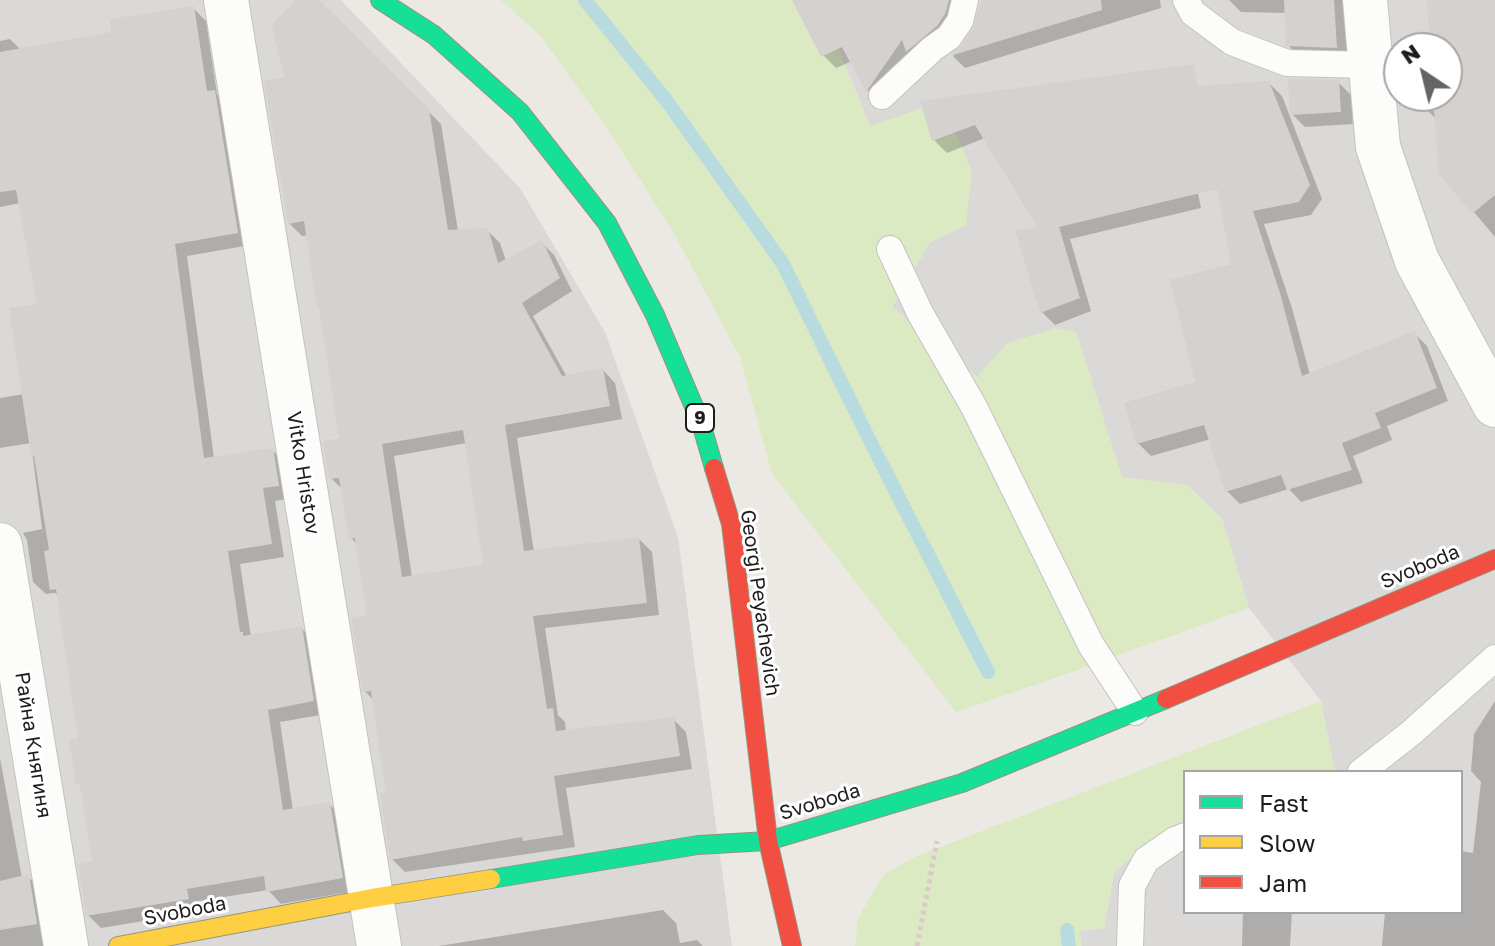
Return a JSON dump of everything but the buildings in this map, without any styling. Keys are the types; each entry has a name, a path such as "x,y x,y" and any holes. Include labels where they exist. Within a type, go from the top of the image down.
{"street":[{"name":"Vitko Hristov","path":"226,0 379,946"},
{"name":"Georgi Peyachevich","path":"380,0 434,35 520,112 607,223 655,315 701,423 731,524 768,841 792,946"},
{"path":"1365,0 1378,147 1417,261 1495,405"},
{"name":"Райна Княгиня","path":"0,545 66,946"},
{"name":"Svoboda","path":"118,946 372,898 698,845 768,841 955,785 1090,732 1495,559"}],"lane":[{"path":"882,96 949,37 960,21 965,0"},
{"path":"1186,0 1193,13 1232,42 1287,63 1370,65"},
{"path":"890,249 920,313 974,407 1091,645 1135,712"},
{"path":"1364,770 1411,733 1495,658"},
{"path":"1130,946 1132,886 1146,860 1183,837"}],"path":[{"path":"917,946 955,785"}],"shaded area":[{"path":"0,0 341,0 520,188 605,332 678,537 732,946 0,946"},
{"path":"818,0 1495,0 1495,946 1082,946 1079,931 1104,928 1114,873 1143,846 1183,827 1183,914 1463,914 1463,770 1335,770 1321,701 1249,608 1222,519 1187,485 1122,478 1076,332 977,377 892,307 930,242 966,225 870,126"}],"green space":[{"path":"501,0 818,0 870,126 922,108 957,135 972,171 966,225 930,242 892,307 977,377 1007,343 1056,328 1076,332 1122,477 1187,485 1222,519 1249,608 956,712 772,474 740,357 672,230 603,122 541,37"},
{"path":"1321,701 1335,770 1183,770 1183,827 1143,846 1114,873 1104,928 1080,931 1082,946 855,946 858,918 884,874 917,856"}],"waterway":[{"path":"585,0 666,100 783,264 988,672"},
{"path":"1067,930 1069,946"}],"traffic: fast":[{"path":"380,0 434,35 520,112 607,223 655,315 701,423 714,468"},
{"path":"491,879 698,845 768,841 962,783 1166,699"}],"traffic: slow":[{"path":"118,946 491,879"}],"traffic: jam":[{"path":"714,468 731,524 768,841 792,946"},
{"path":"1166,699 1495,559"}]}
